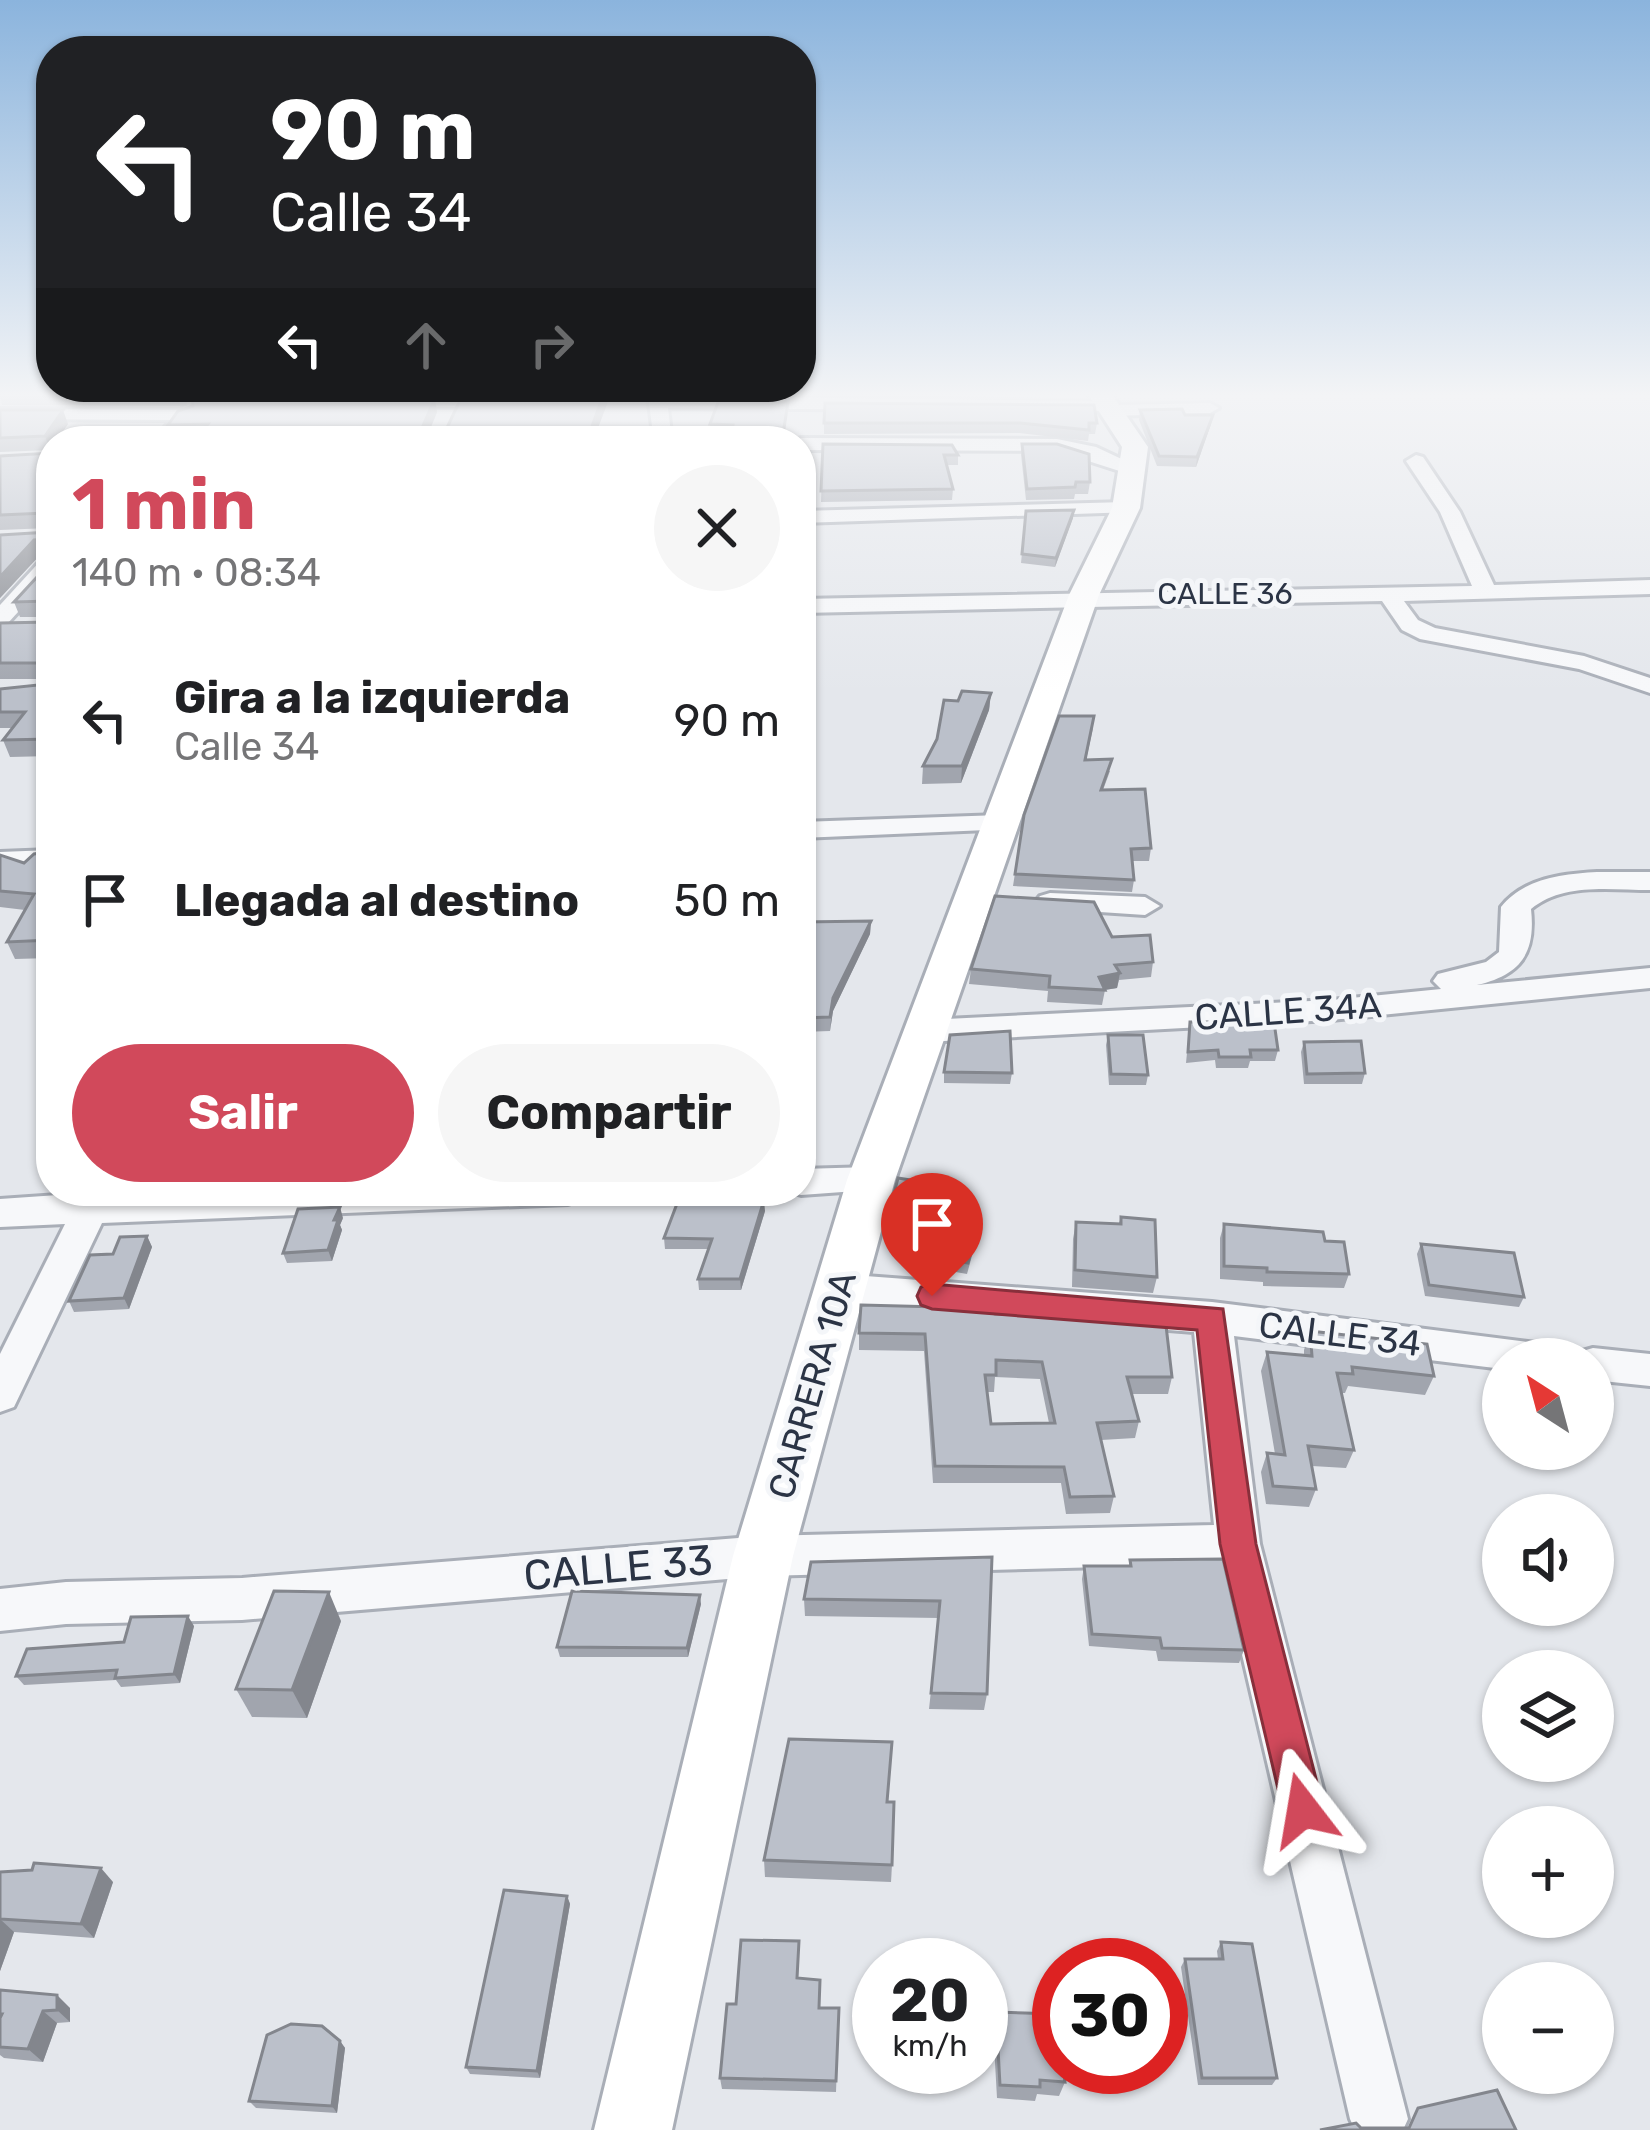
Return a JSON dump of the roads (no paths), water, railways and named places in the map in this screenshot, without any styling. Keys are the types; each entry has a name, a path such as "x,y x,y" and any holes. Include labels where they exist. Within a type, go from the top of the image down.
{"street":[{"name":"CARRERA 10A","path":"633,2130 763,1556 872,1180 1084,596 1128,495"},
{"path":"1439,495 1487,594"},
{"path":"816,517 1126,508"},
{"path":"6,625 36,583"},
{"name":"CALLE 36","path":"816,605 1650,587"},
{"path":"1387,593 1410,625 1428,634 1584,663 1650,686"},
{"path":"816,829 1000,823"},
{"path":"0,860 36,859"},
{"path":"1331,1010 1382,994 1483,975 1506,965 1522,941 1516,907 1551,885 1650,881"},
{"path":"972,898 1144,906"},
{"name":"CALLE 34A","path":"926,1031 1331,1010 1650,978"},
{"path":"816,1182 872,1180"},
{"path":"0,1213 52,1206"},
{"path":"0,1395 93,1206"},
{"name":"CALLE 34","path":"839,1289 1212,1318 1482,1350"},
{"path":"1212,1318 1238,1544 1379,2119"},
{"path":"1614,1366 1650,1370"},
{"name":"CALLE 33","path":"0,1610 66,1603 242,1599 763,1556 1238,1544"}]}
